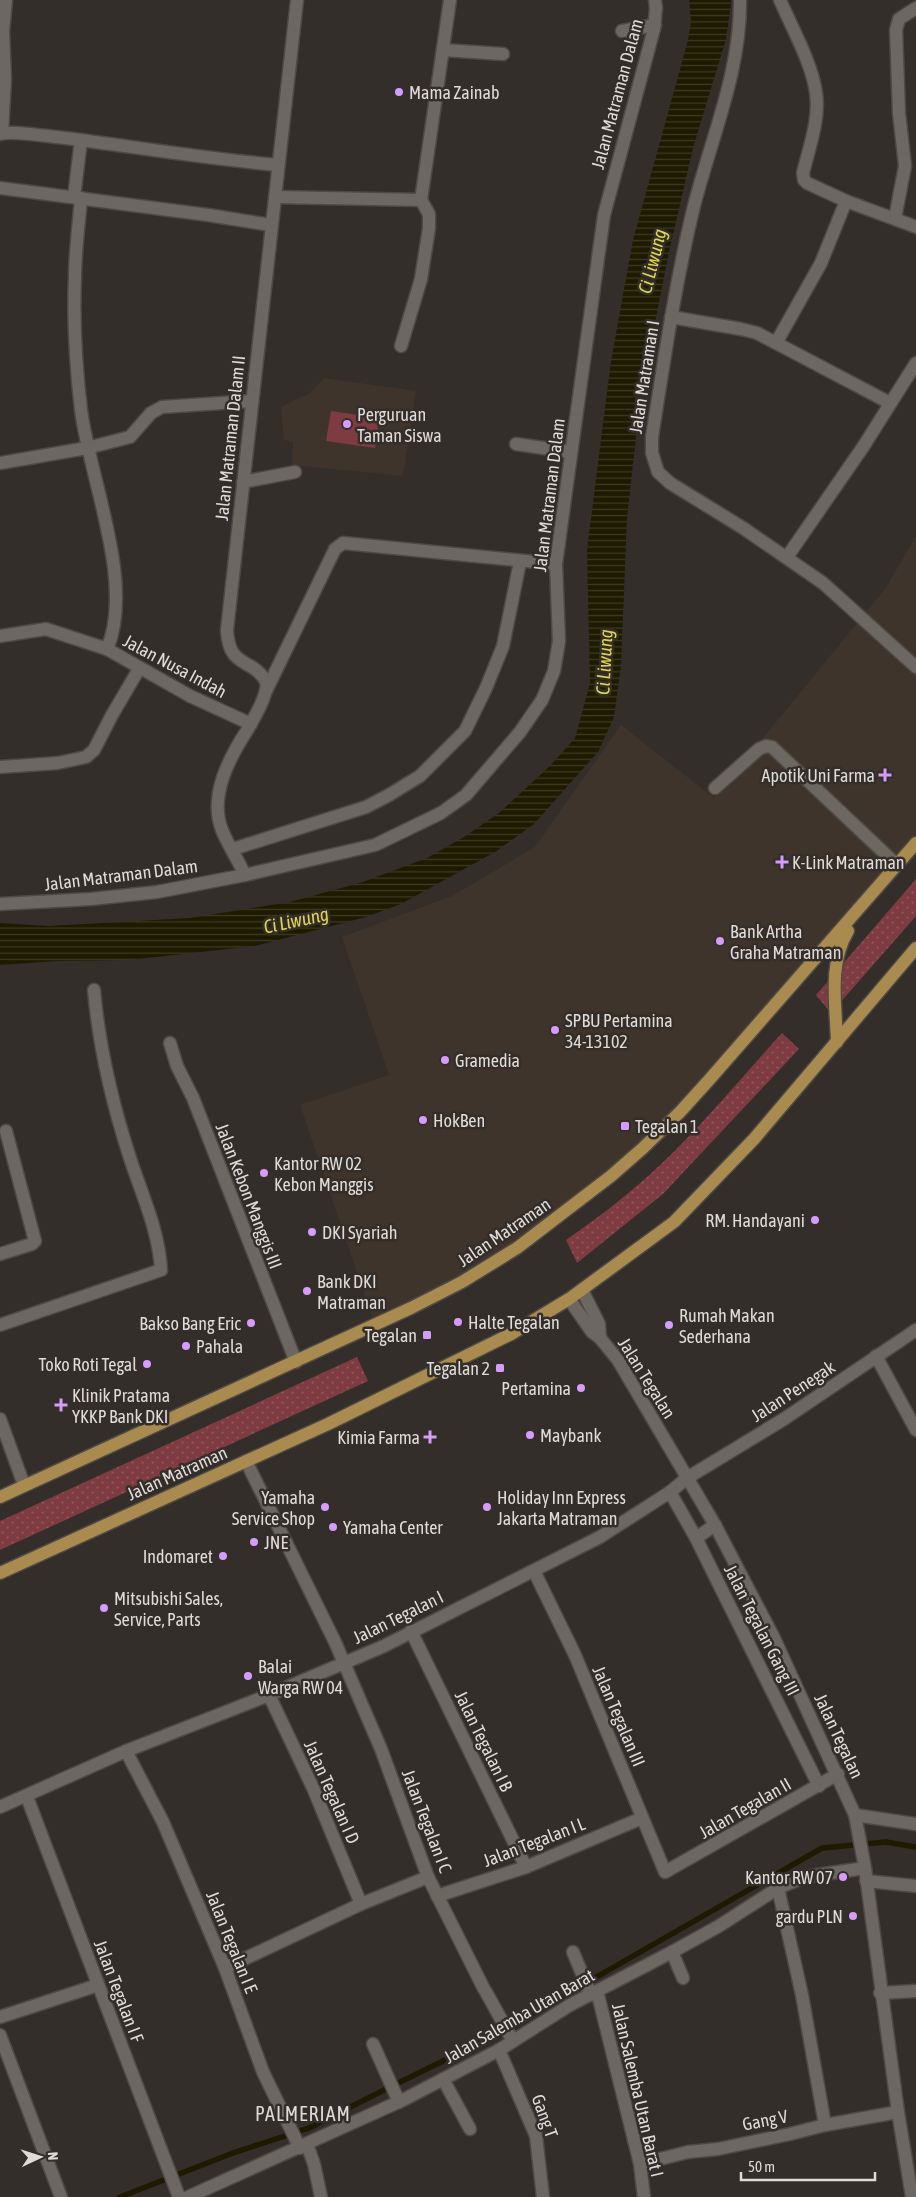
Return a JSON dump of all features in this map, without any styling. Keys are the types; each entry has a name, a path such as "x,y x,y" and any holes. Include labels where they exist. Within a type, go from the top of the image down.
{"main road":[{"name":"Jalan Matraman","path":"0,1497 411,1308 462,1282 517,1248 610,1176 680,1112 778,1003 916,843"},
{"path":"837,1042 835,970 840,944 850,928 916,852"},
{"name":"Jalan Matraman","path":"0,1573 246,1461 483,1348 511,1334 582,1290 674,1222 754,1139 916,948"}],"street":[{"path":"6,0 3,32 5,79 1,133 80,140 224,161 278,165"},
{"name":"Jalan Matraman Dalam II","path":"266,691 266,683 263,677 238,660 231,652 226,630 297,0"},
{"path":"401,346 421,279 429,228 429,214 421,200 450,0"},
{"name":"Jalan Matraman Dalam","path":"0,904 91,899 157,892 245,875 375,845 441,813 466,795 520,732 542,700 554,672 559,641 556,564 604,214 655,25 655,0"},
{"name":"Jalan Matraman I","path":"740,0 739,34 729,83 694,208 671,317 652,437 652,453 658,472 670,483 787,557 823,583 916,666"},
{"path":"780,0 811,73 816,94 815,123 802,173 804,180 846,201 916,227"},
{"path":"895,218 905,166 899,112 896,30 899,20 916,8"},
{"path":"622,31 655,25"},
{"path":"443,50 503,54"},
{"name":"Jalan Nusa Indah","path":"80,140 75,320 80,400 86,448 116,581 116,614 111,640 107,649 139,669 251,724"},
{"path":"0,188 272,225"},
{"path":"275,197 421,200"},
{"path":"776,343 821,264 846,201"},
{"path":"671,317 741,329 776,343 890,403"},
{"path":"787,557 864,447 916,363"},
{"path":"0,463 86,448 130,437 151,412 162,407 252,401"},
{"path":"516,444 570,452"},
{"path":"243,482 295,472"},
{"path":"245,875 222,830 217,809 220,786 238,744 251,724 335,549 343,543 520,562 556,564"},
{"name":"Jalan Matraman Dalam","path":"233,849 366,806 420,776 465,731 486,688 503,646 520,562"},
{"path":"0,636 46,629 107,649"},
{"path":"0,767 49,764 86,757 94,750 139,669"},
{"path":"715,788 759,749 766,746 772,748 897,865"},
{"path":"0,1325 161,1270 150,1217 129,1156 116,1108 97,1023 94,990"},
{"name":"Jalan Kebon Manggis III","path":"170,1043 296,1362"},
{"path":"0,1254 32,1244 35,1241 6,1131"},
{"name":"Jalan Tegalan","path":"582,1290 599,1324 600,1338"},
{"name":"Jalan Tegalan","path":"569,1298 592,1332 600,1338 618,1360 715,1525 774,1638 856,1815 865,1867 880,1993 912,2197"},
{"name":"Jalan Penegak","path":"687,1478 784,1419 916,1330"},
{"path":"876,1356 916,1430"},
{"path":"0,1419 24,1485"},
{"name":"Jalan Tegalan I C","path":"246,1461 306,1580 381,1748 428,1877 511,2038"},
{"name":"Jalan Tegalan I","path":"0,1807 126,1751 269,1695 384,1646 600,1537 670,1492 687,1478"},
{"name":"Jalan Tegalan Gang III","path":"670,1492 696,1538 819,1786"},
{"path":"696,1538 715,1525"},
{"name":"Jalan Tegalan III","path":"534,1571 575,1655 663,1870 669,1872"},
{"name":"Jalan Tegalan I B","path":"411,1631 526,1867"},
{"name":"Jalan Tegalan I D","path":"269,1695 314,1788 361,1904"},
{"name":"Jalan Tegalan I E","path":"126,1751 163,1822 225,1968 263,2072 289,2124 314,2164 321,2197"},
{"name":"Jalan Tegalan II","path":"669,1872 838,1774"},
{"name":"Jalan Tegalan I F","path":"27,1796 176,2192"},
{"path":"856,1815 916,1824"},
{"name":"Jalan Tegalan I L","path":"437,1896 526,1867 642,1818"},
{"name":"Jalan Salemba Utan Barat","path":"188,2197 301,2144 399,2102 499,2050 511,2038 672,1952 778,1888 804,1877 865,1867"},
{"path":"225,1968 361,1904 428,1877"},
{"path":"866,1881 916,1886"},
{"path":"778,1888 802,1994 825,2125"},
{"name":"Jalan Salemba Utan Barat I","path":"573,1952 594,1993 640,2164 644,2197"},
{"path":"672,1952 683,1978"},
{"path":"0,2016 98,1985"},
{"path":"880,1993 916,1992"},
{"path":"0,2035 61,2197"},
{"path":"373,2044 399,2102"},
{"name":"Gang T","path":"499,2050 536,2136 543,2197"},
{"path":"443,2079 470,2129"},
{"name":"Gang V","path":"640,2164 688,2152 718,2149 825,2125 898,2112"}],"shaded area":[{"name":"Perguruan Taman Siswa","path":"324,378 416,391 403,476 292,465 293,442 284,440 281,407 310,393"},
{"path":"331,411 379,418 375,448 326,441"},
{"path":"916,536 916,844 651,1140 499,1259 375,1325 300,1105 389,1075 342,937 452,896 535,847 621,725 714,798 885,589"},
{"path":"916,879 916,916 831,1013 816,995"},
{"path":"782,1033 799,1049 663,1194 577,1263 566,1240 643,1181 685,1141"},
{"path":"357,1357 368,1381 0,1550 0,1521"}],"water":[{"name":"Ci Liwung","path":"689,0 731,0 731,4 726,39 693,148 669,252 641,392 627,518 621,666 614,717 598,752 534,824 495,852 401,904 366,917 255,946 129,960 57,961 0,965 0,923 49,926 190,918 290,902 363,882 427,858 464,837 499,813 550,766 575,738 590,683 587,550 611,361 633,240 688,40 691,21"}],"waterway":[{"path":"120,2197 233,2153 309,2128 488,2039 822,1848 886,1842 916,1847"}],"place":[{"name":"Mama Zainab","path":"399,92"},
{"name":"Perguruan Taman Siswa","path":"347,424"},
{"name":"Apotik Uni Farma","path":"885,775"},
{"name":"K-Link Matraman","path":"782,862"},
{"name":"Bank Artha Graha Matraman","path":"720,941"},
{"name":"SPBU Pertamina 34-13102","path":"555,1030"},
{"name":"Gramedia","path":"445,1060"},
{"name":"HokBen","path":"423,1120"},
{"name":"Tegalan 1","path":"625,1126"},
{"name":"Kantor RW 02 Kebon Manggis","path":"264,1173"},
{"name":"RM. Handayani","path":"815,1220"},
{"name":"DKI Syariah","path":"312,1232"},
{"name":"Bank DKI Matraman","path":"307,1291"},
{"name":"Halte Tegalan","path":"458,1322"},
{"name":"Bakso Bang Eric","path":"251,1323"},
{"name":"Rumah Makan Sederhana","path":"669,1325"},
{"name":"Tegalan","path":"427,1335"},
{"name":"Pahala","path":"186,1346"},
{"name":"Toko Roti Tegal","path":"147,1364"},
{"name":"Tegalan 2","path":"500,1368"},
{"name":"Pertamina","path":"581,1388"},
{"name":"Klinik Pratama YKKP Bank DKI","path":"61,1405"},
{"name":"Maybank","path":"530,1435"},
{"name":"Kimia Farma","path":"430,1437"},
{"name":"Yamaha Service Shop","path":"325,1507"},
{"name":"Holiday Inn Express Jakarta Matraman","path":"487,1507"},
{"name":"Yamaha Center","path":"333,1527"},
{"name":"JNE","path":"254,1542"},
{"name":"Indomaret","path":"223,1556"},
{"name":"Mitsubishi Sales, Service, Parts","path":"104,1608"},
{"name":"Balai Warga RW 04","path":"248,1676"},
{"name":"Kantor RW 07","path":"843,1877"},
{"name":"gardu PLN","path":"853,1916"}],"district":[{"name":"PALMERIAM","path":"303,2113"}]}
